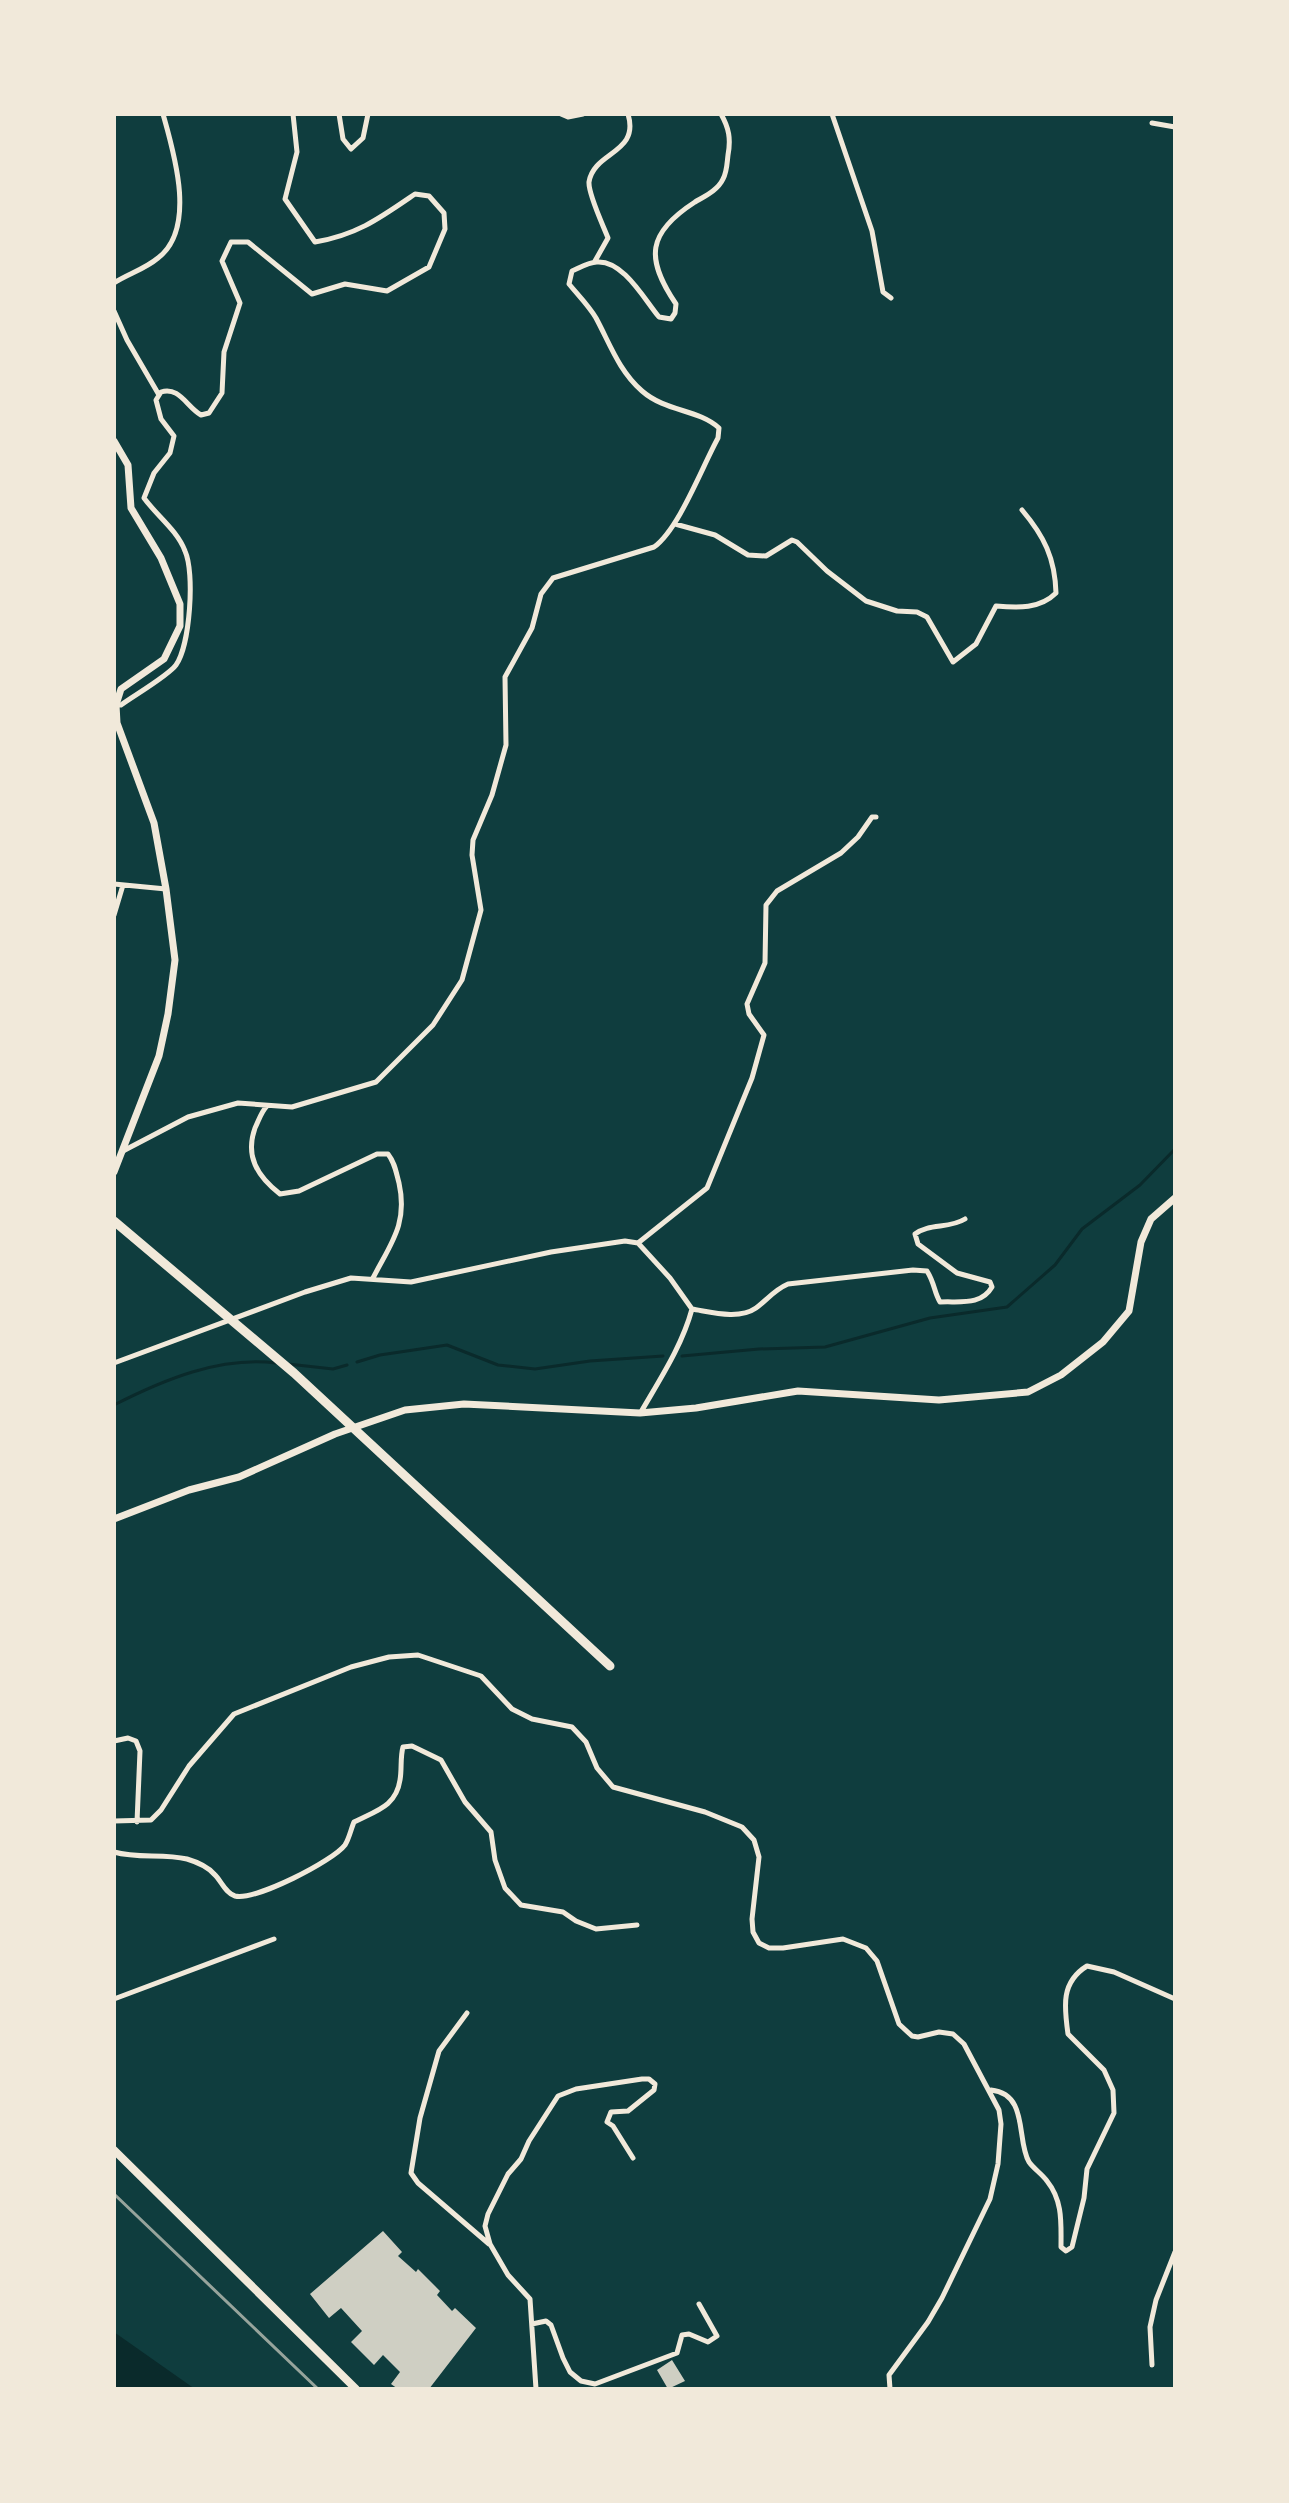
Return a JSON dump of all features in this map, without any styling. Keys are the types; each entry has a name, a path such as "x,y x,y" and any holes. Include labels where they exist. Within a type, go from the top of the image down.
{"highway":[{"path":"114,1221 294,1373 465,1528 610,1666"}],"main road":[{"path":"114,2150 356,2389"}],"street":[{"path":"114,283 161,257 170,245 179,220 180,188 176,159 163,114"},
{"path":"116,705 121,705 175,666 186,637 191,598 186,552 171,527 158,517 144,498 154,473 170,453 174,436 161,419 156,400 159,395 168,389 177,393 193,411 201,415 209,413 222,393 224,352 240,303 222,261 231,242 248,242 312,294 345,284 387,291 429,267 445,229 444,213 429,196 415,194 345,237 315,242 285,199 297,152 293,114"},
{"path":"339,114 343,139 351,149 363,138 368,114"},
{"path":"561,114 568,117 583,114"},
{"path":"595,261 608,238 588,185 602,161 625,144 630,131 628,114"},
{"path":"122,1151 188,1117 238,1103 292,1107 376,1082 433,1025 462,980 481,910 472,855 473,840 492,795 506,745 505,677 532,628 541,594 553,578 654,547 663,540 675,524 718,438 719,428 709,419 664,406 642,391 615,357 595,316 569,284 572,271 595,261 607,263 618,270 659,317 671,319 676,304 656,268 656,249 660,234 672,217 718,187 725,177 731,140 721,114"},
{"path":"832,114 872,231 883,292 891,298"},
{"path":"1152,123 1175,127"},
{"path":"114,311 159,395"},
{"path":"114,441 128,465 131,508 161,558 180,604 180,626 164,659 121,689 116,705 117,723 154,823 175,960 159,1056 114,1172"},
{"path":"675,524 715,535 748,555 766,556 785,542 797,542 827,571 866,601 927,617 953,662 976,644 996,606 1036,605 1048,601 1056,593 1055,569 1041,531 1022,510"},
{"path":"638,1243 707,1188 752,1078 764,1035 749,1014 747,1004 765,963 766,905 777,891 841,853 858,837 872,817 876,817"},
{"path":"114,884 166,889"},
{"path":"114,915 123,885"},
{"path":"267,1106 250,1147 252,1163 280,1194 299,1191 377,1154 388,1154 394,1162 403,1209 400,1224 373,1278"},
{"path":"114,1519 189,1490 239,1477 335,1434 405,1410 464,1404 640,1413 696,1408 798,1391 939,1400 1028,1392 1061,1375 1103,1342 1129,1311 1141,1242 1151,1219 1175,1198"},
{"path":"114,1363 351,1278 411,1282 551,1252 625,1241 638,1243 670,1278 692,1309 736,1314 755,1308 788,1284 913,1270 927,1271 936,1284 936,1296 940,1302 973,1302 987,1297 992,1287 990,1282 957,1273 918,1244 915,1234 926,1228 954,1226 965,1219"},
{"path":"640,1413 674,1354 692,1309"},
{"path":"114,1821 151,1820 161,1810 189,1766 234,1714 351,1667 389,1657 418,1655 481,1676 512,1709 532,1719 572,1727 586,1742 597,1768 613,1787 705,1812 742,1827 754,1840 759,1857 752,1919 753,1932 759,1943 769,1948 783,1948 843,1939 866,1948 877,1961 899,2024 906,2032 918,2037 939,2032 953,2034 964,2044 999,2110 998,2164 990,2199 942,2298 889,2375 890,2389"},
{"path":"114,1741 128,1738 136,1741 140,1751 137,1822"},
{"path":"114,1852 129,1856 174,1856 199,1863 214,1873 229,1893 236,1896 265,1892 344,1846 354,1822 389,1804 401,1777 403,1747 412,1746 441,1760 465,1802 491,1832 495,1860 505,1888 521,1905 563,1912 596,1929 637,1925"},
{"path":"114,1999 274,1939"},
{"path":"990,2090 999,2091 1010,2100 1022,2121 1023,2144 1029,2162 1049,2183 1062,2211 1061,2247 1066,2251 1072,2247 1087,2183 1087,2169 1114,2113 1113,2090 1104,2070 1068,2034 1066,1993 1075,1973 1087,1966 1114,1972 1175,1999"},
{"path":"467,2013 439,2051 420,2118 419,2141 411,2173 418,2183 490,2244"},
{"path":"536,2389 530,2299 508,2275 490,2244 485,2226 488,2214 508,2174 521,2159 558,2096 576,2089 642,2079 649,2079 655,2084 654,2090 628,2111 611,2112 607,2118 633,2158"},
{"path":"1152,2365 1150,2327 1156,2300 1175,2252"},
{"path":"532,2324 546,2321 551,2325 570,2372 581,2381 595,2384 677,2353 682,2335 689,2334 708,2342 717,2336 699,2304"}],"water":[{"path":"114,2332 195,2389 114,2389"}],"building":[{"path":"383,2231 402,2252 398,2256 416,2272 418,2269 440,2291 437,2295 452,2311 455,2308 476,2328 429,2389 398,2389 391,2384 400,2372 383,2355 374,2365 351,2342 362,2331 341,2308 329,2318 310,2294"},
{"path":"672,2360 685,2381 668,2389 657,2370"}],"waterway":[{"path":"1175,951 1175,958"},
{"path":"682,1356 825,1347 930,1318 1007,1307 1055,1265 1082,1229 1140,1185 1175,1149"},
{"path":"357,1362 380,1355 447,1345 498,1365 535,1369 590,1361 663,1356"},
{"path":"114,1405 192,1372 234,1363 276,1363"},
{"path":"288,1364 333,1369 347,1365"}],"railway":[{"path":"114,2194 318,2389"}]}
